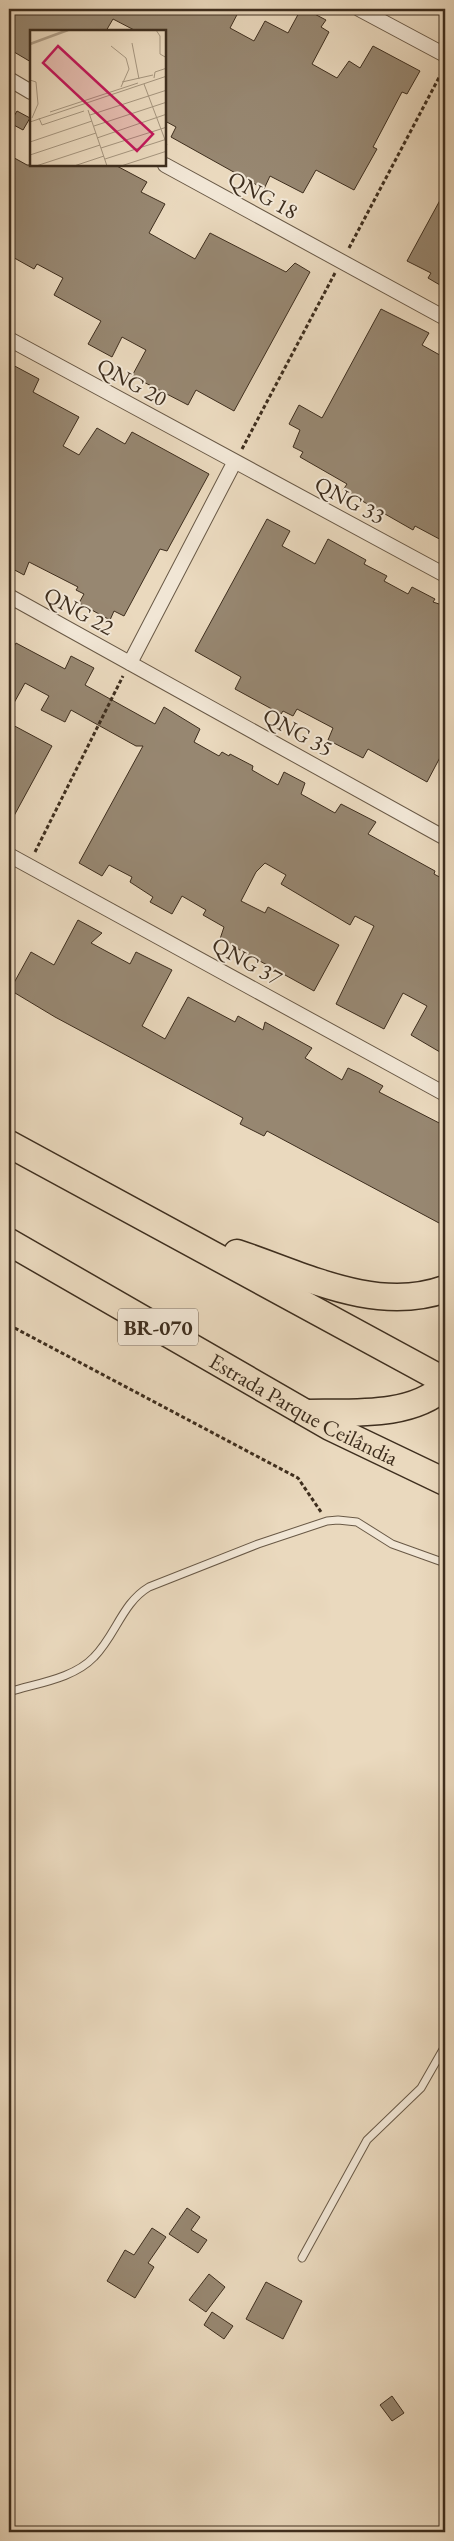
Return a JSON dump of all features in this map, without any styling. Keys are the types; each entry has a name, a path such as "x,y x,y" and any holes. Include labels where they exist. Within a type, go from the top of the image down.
{"highway":[{"path":"9,1144 445,1380"},
{"path":"169,1230 341,1288 373,1296 403,1299 428,1296 445,1289"},
{"name":"Estrada Parque Ceilândia","path":"9,1242 306,1413 445,1482"},
{"path":"306,1413 379,1411 404,1406 427,1398 445,1386"}],"street":[{"path":"359,9 445,55"},
{"path":"9,79 30,91"},
{"name":"QNG 18","path":"166,166 445,318"},
{"name":"QNG 20","path":"9,339 234,463"},
{"path":"130,663 234,463"},
{"name":"QNG 33","path":"234,463 445,575"},
{"name":"QNG 22","path":"9,596 130,663"},
{"name":"QNG 35","path":"130,663 445,838"},
{"name":"QNG 37","path":"9,855 445,1094"}],"lane":[{"path":"9,1692 66,1675 87,1663 107,1641 128,1606 149,1587 258,1544 327,1521 345,1519 357,1522 392,1544 445,1563"},
{"path":"302,2258 367,2140 380,2124 421,2088 445,2046"}],"path":[{"path":"28,866 130,663"},
{"path":"9,1326 298,1478 327,1521"}],"building":[{"path":"9,9 240,9 230,28 254,41 265,21 288,33 301,9 305,9 326,20 321,27 329,32 312,64 337,78 349,61 360,68 373,46 420,71 407,94 402,92 373,147 377,149 354,190 316,170 303,193 270,176 264,189 171,137 176,127 166,122 166,30 134,30 113,19 107,30 30,30 30,61 9,49"},
{"path":"17,111 30,118 23,130 10,123"},
{"path":"9,155 30,166 117,166 147,182 141,192 165,204 149,233 195,259 210,233 286,272 295,263 310,272 234,411 196,390 188,405 132,376 146,350 122,337 112,357 88,344 101,321 54,295 63,278 37,264 34,269 9,255"},
{"path":"445,191 445,288 428,278 431,273 407,261"},
{"path":"381,309 429,333 422,345 445,358 445,542 415,526 413,530 343,490 347,484 300,457 303,452 293,447 300,430 289,424 299,405 322,418"},
{"path":"9,363 39,379 33,392 79,417 63,446 79,455 97,428 125,444 132,432 209,474 167,551 160,549 124,616 114,611 110,620 79,603 84,594 76,590 78,587 29,562 24,575 9,567"},
{"path":"267,519 290,531 282,546 315,564 328,539 366,560 364,564 387,576 384,581 408,594 412,587 435,599 433,602 445,606 445,748 427,782 368,749 363,758 328,740 333,728 297,709 293,716 283,711 281,714 235,689 241,677 195,651"},
{"path":"16,643 65,669 71,656 94,668 85,685 155,724 164,707 200,729 194,742 219,756 222,752 229,756 230,754 253,766 252,770 278,785 284,772 305,783 301,794 335,813 341,804 376,822 368,834 435,871 434,874 445,880 445,1055 411,1035 427,1006 403,993 384,1029 336,1004 374,926 355,916 350,925 281,884 286,875 265,863 256,872 241,901 265,913 268,907 339,945 314,991 220,939 224,927 203,915 206,910 182,896 172,914 150,902 153,897 130,882 132,877 109,865 102,876 79,863 143,746 136,746 71,710 65,722 41,710 49,696 25,683 9,712 9,656"},
{"path":"9,723 52,746 9,825"},
{"path":"78,920 102,933 91,943 130,964 136,952 172,970 142,1026 165,1039 188,997 235,1022 238,1016 263,1030 265,1022 312,1048 305,1058 342,1080 348,1068 383,1086 379,1092 445,1126 445,1185 440,1193 445,1196 445,1212 439,1223 267,1131 264,1136 240,1124 243,1118 55,1017 10,990 31,952 54,965"},
{"path":"187,2208 200,2217 191,2230 207,2240 198,2253 169,2234"},
{"path":"152,2228 166,2237 148,2263 154,2267 135,2298 107,2281 125,2250 134,2255"},
{"path":"209,2274 225,2287 206,2312 189,2300"},
{"path":"266,2282 302,2301 283,2339 246,2319"},
{"path":"212,2312 233,2326 224,2339 204,2325"},
{"path":"392,2396 404,2413 392,2421 380,2405"}]}
